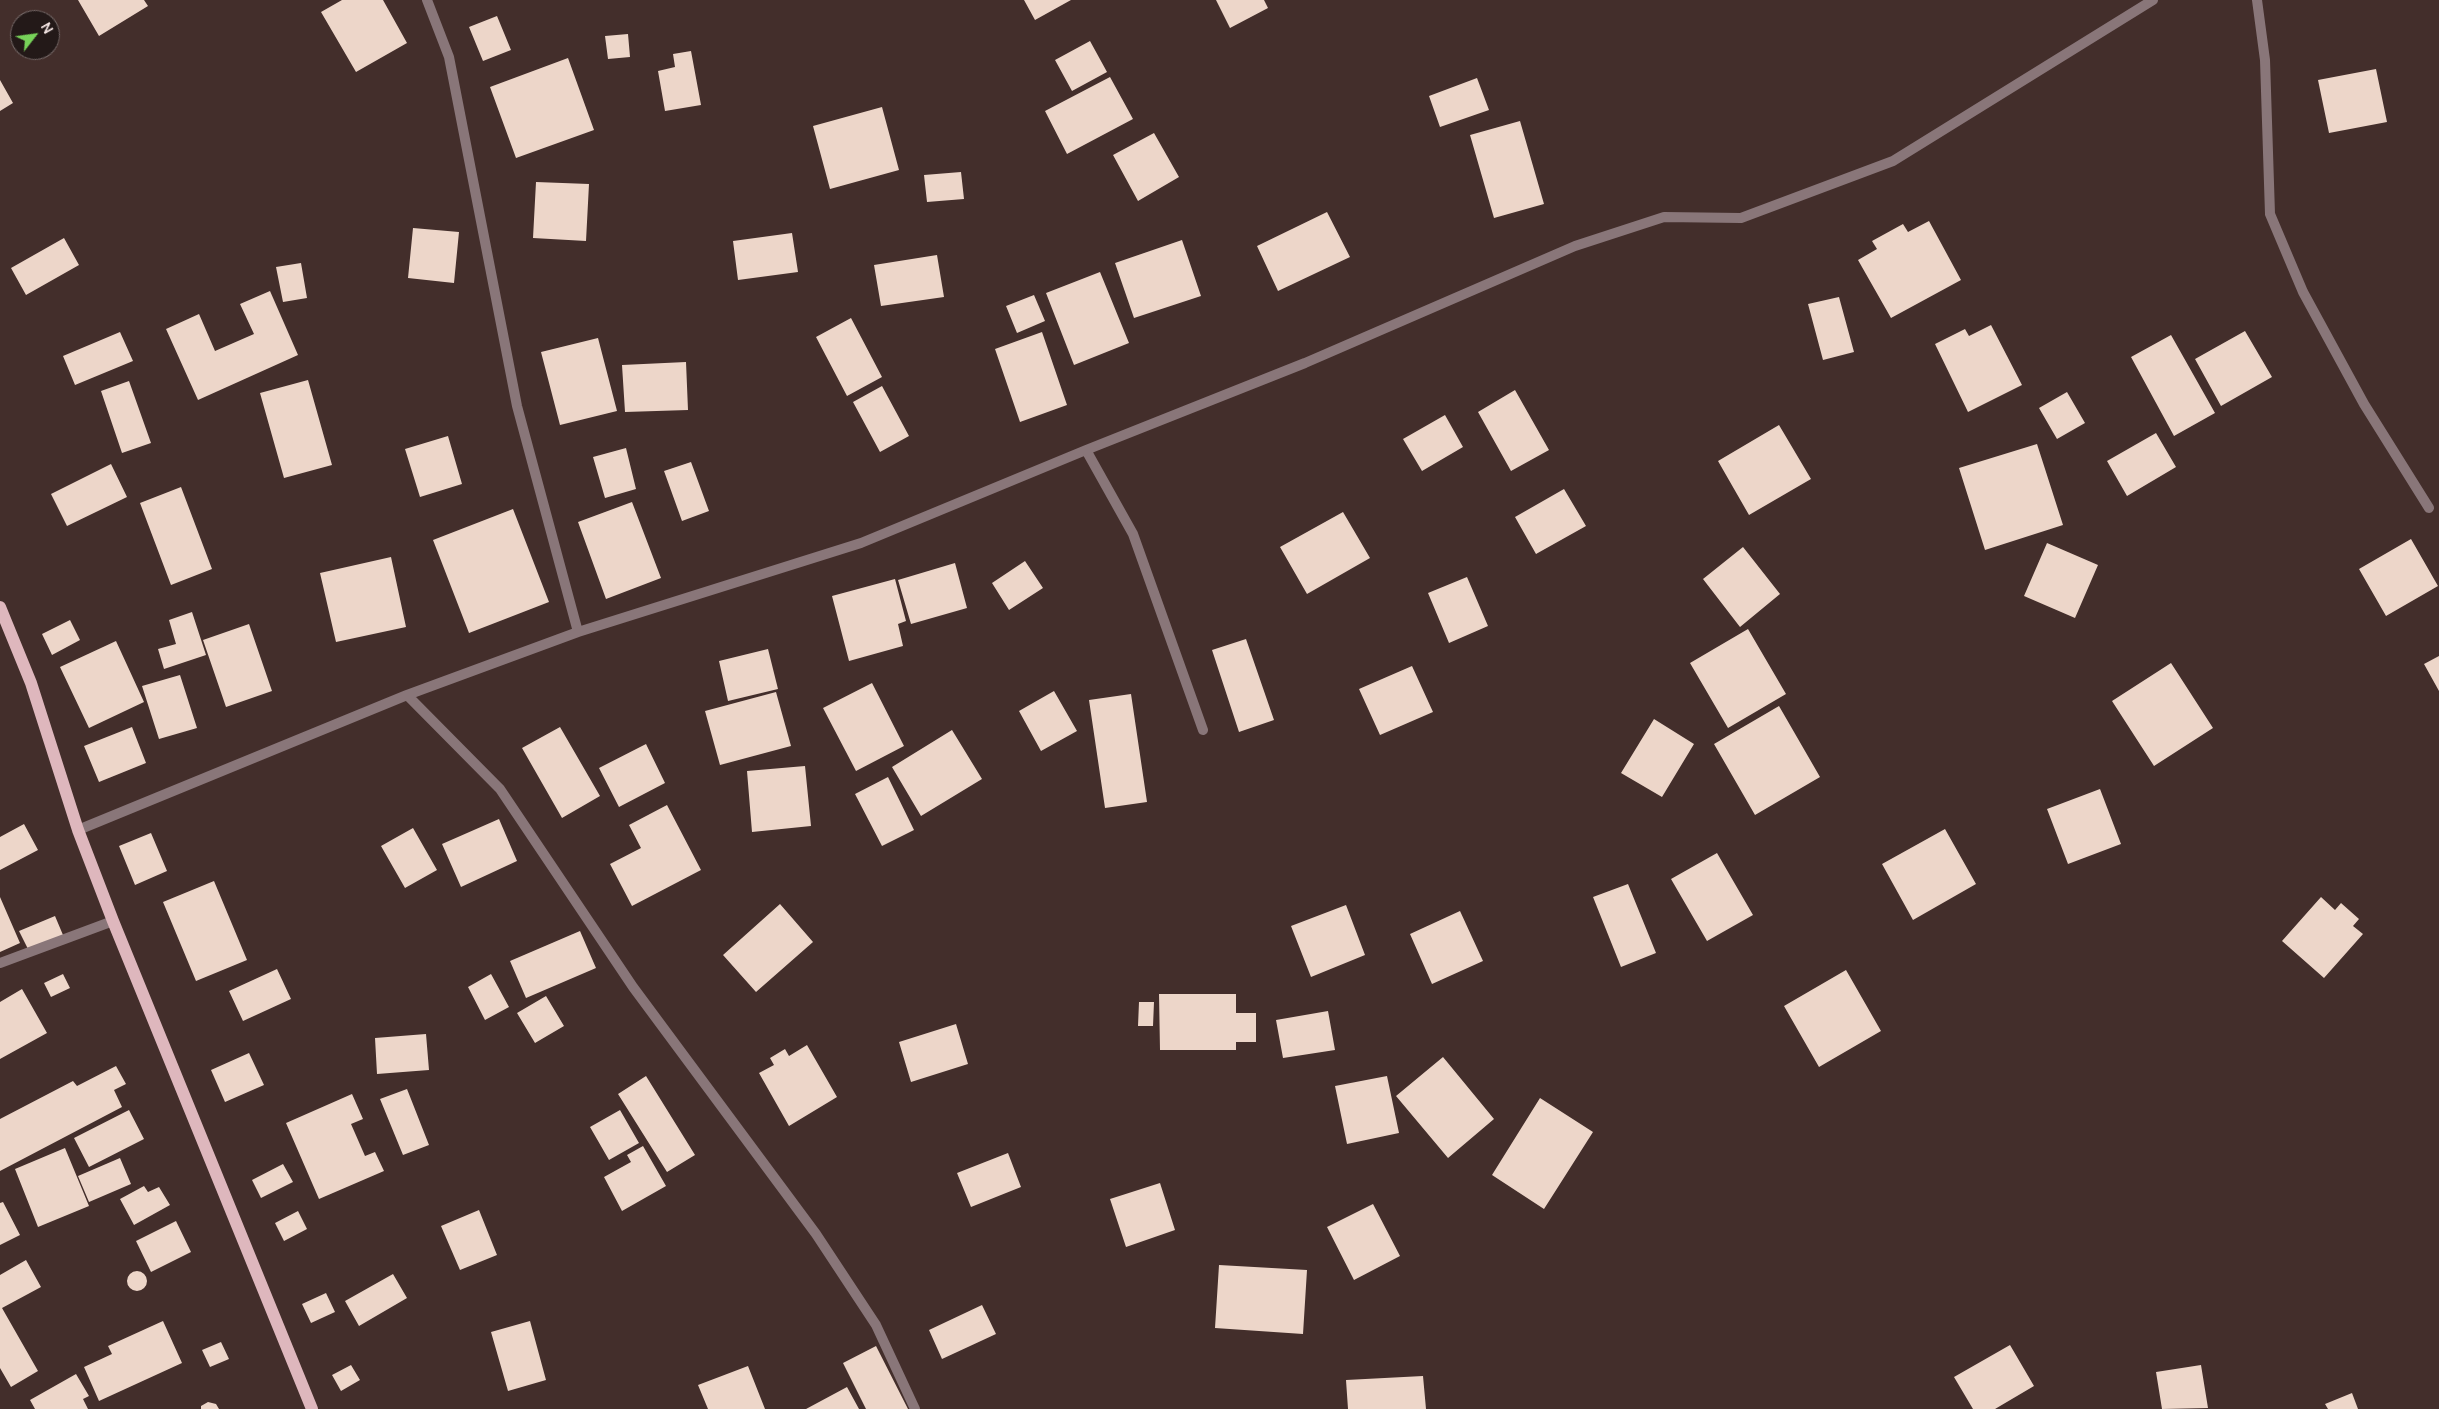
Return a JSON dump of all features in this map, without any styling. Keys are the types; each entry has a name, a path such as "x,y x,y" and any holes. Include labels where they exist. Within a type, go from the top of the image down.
{"main road":[{"path":"0,607 31,683 78,830 113,921 312,1409"}],"street":[{"path":"427,0 449,57 516,406 578,632"},
{"path":"78,830 407,695 578,632 860,543 1305,363 1575,246 1664,217 1741,218 1893,161 2153,0"},
{"path":"2257,0 2265,60 2270,214 2303,292 2364,404 2429,508"},
{"path":"1086,450 1133,534 1203,730"},
{"path":"407,695 500,789 633,987 838,1267 876,1325 915,1409"},
{"path":"0,964 113,921"}],"building":[{"path":"78,0 144,0 148,6 99,36"},
{"path":"342,0 383,0 407,43 356,72 321,12"},
{"path":"1024,0 1071,0 1035,20"},
{"path":"1216,0 1264,0 1268,8 1230,28"},
{"path":"497,16 511,50 483,61 469,27"},
{"path":"628,34 630,57 608,59 605,36"},
{"path":"1090,41 1107,72 1072,91 1055,60"},
{"path":"691,51 701,105 665,111 658,71 675,67 673,54"},
{"path":"568,58 594,130 516,158 490,87"},
{"path":"2376,69 2387,122 2329,133 2318,80"},
{"path":"1110,77 1133,119 1067,154 1045,111"},
{"path":"1477,78 1489,110 1440,127 1429,96"},
{"path":"0,80 13,103 0,111"},
{"path":"882,107 899,170 830,189 813,126"},
{"path":"1520,121 1544,204 1494,218 1470,135"},
{"path":"1154,133 1179,177 1138,201 1113,155"},
{"path":"961,172 964,199 927,202 924,175"},
{"path":"536,182 589,184 586,241 533,238"},
{"path":"1327,212 1350,257 1278,291 1257,246"},
{"path":"1929,221 1961,280 1891,318 1858,260 1877,249 1872,241 1903,224 1908,232"},
{"path":"413,228 459,232 454,283 408,278"},
{"path":"792,233 798,272 738,280 733,241"},
{"path":"64,238 79,265 26,295 11,268"},
{"path":"1182,240 1201,296 1134,318 1115,263"},
{"path":"937,255 944,297 881,306 874,265"},
{"path":"301,263 307,298 283,302 276,267"},
{"path":"1100,272 1129,343 1074,365 1046,293"},
{"path":"270,291 298,355 198,400 166,329 199,314 215,351 254,334 240,304"},
{"path":"1034,295 1045,321 1017,333 1006,306"},
{"path":"1839,297 1854,352 1823,360 1808,304"},
{"path":"851,318 882,377 847,396 816,337"},
{"path":"1991,325 2022,385 1968,412 1935,344 1965,329 1969,336"},
{"path":"2245,331 2272,377 2221,406 2195,359"},
{"path":"120,332 133,361 75,385 63,356"},
{"path":"1042,332 1067,405 1020,422 995,349"},
{"path":"2171,335 2215,413 2174,436 2131,357"},
{"path":"598,338 617,411 560,425 541,352"},
{"path":"686,362 688,410 625,412 622,365"},
{"path":"308,380 332,465 284,478 260,393"},
{"path":"129,381 151,443 122,453 101,391"},
{"path":"882,386 909,436 880,452 853,402"},
{"path":"1515,390 1549,450 1511,471 1478,412"},
{"path":"2067,392 2085,423 2057,439 2039,408"},
{"path":"1445,415 1463,447 1422,471 1403,439"},
{"path":"1779,425 1811,479 1749,515 1718,461"},
{"path":"2156,433 2176,467 2127,496 2107,461"},
{"path":"448,436 462,484 420,497 405,449"},
{"path":"2037,444 2063,525 1985,550 1959,468"},
{"path":"626,448 636,489 605,498 593,457"},
{"path":"691,462 709,511 682,521 664,471"},
{"path":"111,464 127,497 67,526 51,494"},
{"path":"181,487 212,569 171,585 140,503"},
{"path":"1564,489 1586,526 1536,554 1515,517"},
{"path":"632,502 661,578 606,599 578,522"},
{"path":"513,509 549,602 469,633 433,540"},
{"path":"1343,512 1370,558 1307,594 1280,547"},
{"path":"2411,539 2438,586 2386,616 2359,569"},
{"path":"2047,543 2098,565 2075,618 2024,596"},
{"path":"1743,547 1780,594 1740,627 1703,579"},
{"path":"391,557 406,627 336,642 320,573"},
{"path":"1025,561 1043,588 1009,610 992,583"},
{"path":"955,563 967,608 911,624 898,580"},
{"path":"1467,577 1488,626 1449,643 1428,593"},
{"path":"895,579 906,621 898,624 903,646 849,661 832,596"},
{"path":"192,612 206,655 164,669 158,649 176,644 169,620"},
{"path":"70,620 80,640 52,655 42,634"},
{"path":"249,624 272,691 226,707 203,640"},
{"path":"1748,629 1786,694 1728,728 1690,663"},
{"path":"1246,639 1274,720 1239,732 1212,650"},
{"path":"116,641 144,702 89,728 60,667"},
{"path":"768,649 778,689 728,701 719,661"},
{"path":"2439,656 2439,691 2424,664"},
{"path":"2171,663 2213,728 2154,766 2112,701"},
{"path":"1412,666 1433,712 1380,735 1359,689"},
{"path":"180,675 197,728 159,739 142,686"},
{"path":"872,683 904,746 856,771 823,708"},
{"path":"1054,691 1077,731 1041,751 1019,711"},
{"path":"776,692 791,746 720,765 705,711"},
{"path":"1131,694 1147,802 1105,808 1089,700"},
{"path":"1779,706 1820,777 1755,815 1714,744"},
{"path":"1654,719 1694,744 1662,797 1621,773"},
{"path":"132,727 146,763 99,782 84,746"},
{"path":"560,727 600,796 562,818 522,748"},
{"path":"952,730 982,779 921,816 892,767"},
{"path":"646,744 665,783 619,807 599,768"},
{"path":"805,766 811,826 752,832 747,771"},
{"path":"888,777 914,830 882,846 855,794"},
{"path":"2100,789 2121,844 2068,864 2047,809"},
{"path":"667,805 701,870 632,906 610,864 641,848 629,825"},
{"path":"499,819 517,861 461,887 442,844"},
{"path":"24,824 38,850 0,870 0,837"},
{"path":"413,828 437,870 405,888 381,846"},
{"path":"1945,829 1976,884 1913,920 1882,864"},
{"path":"151,833 167,871 135,885 119,846"},
{"path":"1717,853 1753,915 1707,941 1671,879"},
{"path":"214,881 247,960 196,981 163,902"},
{"path":"1628,884 1656,953 1621,967 1593,897"},
{"path":"0,897 20,943 0,952"},
{"path":"2321,897 2335,910 2341,903 2359,919 2353,926 2363,934 2324,978 2282,941"},
{"path":"780,904 813,942 756,992 723,955"},
{"path":"1346,905 1365,955 1311,977 1291,926"},
{"path":"1460,911 1483,961 1432,984 1410,934"},
{"path":"55,916 63,935 28,949 19,931"},
{"path":"580,931 596,968 526,998 510,961"},
{"path":"277,969 291,999 243,1021 229,991"},
{"path":"1846,970 1881,1031 1819,1067 1784,1006"},
{"path":"63,974 70,988 51,997 44,983"},
{"path":"491,974 509,1007 485,1020 468,987"},
{"path":"22,989 47,1033 0,1059 0,1002"},
{"path":"1159,994 1236,994 1236,1013 1256,1013 1256,1042 1236,1042 1236,1050 1160,1050"},
{"path":"546,996 564,1026 535,1043 517,1013"},
{"path":"1139,1002 1154,1002 1153,1026 1138,1026"},
{"path":"1328,1011 1335,1050 1283,1058 1276,1020"},
{"path":"956,1024 968,1064 911,1082 899,1042"},
{"path":"426,1034 429,1070 377,1074 375,1038"},
{"path":"807,1045 837,1097 789,1126 759,1073 774,1065 770,1058 785,1049 789,1056"},
{"path":"249,1053 264,1085 225,1102 211,1070"},
{"path":"1443,1057 1494,1119 1448,1158 1396,1096"},
{"path":"116,1066 126,1084 114,1090 122,1107 0,1171 0,1119 73,1081 77,1086"},
{"path":"646,1076 695,1155 667,1172 618,1094"},
{"path":"1387,1076 1399,1133 1347,1144 1335,1086"},
{"path":"407,1089 429,1145 403,1155 380,1099"},
{"path":"352,1094 363,1119 351,1124 365,1156 375,1152 384,1171 319,1199 286,1123"},
{"path":"1540,1098 1593,1132 1544,1209 1492,1175"},
{"path":"129,1110 144,1139 89,1167 74,1138"},
{"path":"620,1110 639,1143 609,1160 590,1127"},
{"path":"643,1146 666,1186 622,1211 604,1177 631,1162 627,1155"},
{"path":"65,1148 89,1206 38,1227 15,1169"},
{"path":"1008,1153 1021,1187 971,1207 957,1173"},
{"path":"120,1158 131,1184 89,1202 78,1176"},
{"path":"283,1164 293,1182 261,1198 252,1180"},
{"path":"1160,1183 1175,1230 1126,1247 1110,1199"},
{"path":"144,1186 148,1192 159,1187 170,1205 134,1225 120,1199"},
{"path":"3,1202 20,1235 0,1245 0,1203"},
{"path":"1373,1204 1400,1256 1354,1280 1327,1227"},
{"path":"479,1210 497,1255 460,1270 441,1226"},
{"path":"298,1211 307,1229 284,1241 275,1223"},
{"path":"176,1221 191,1252 151,1272 136,1241"},
{"path":"26,1260 41,1287 2,1308 38,1371 11,1387 0,1368 0,1275"},
{"path":"1219,1265 1307,1270 1303,1334 1215,1328"},
{"path":"137,1271 144,1274 147,1281 144,1288 137,1291 130,1288 127,1281 130,1274"},
{"path":"393,1274 407,1298 359,1326 345,1301"},
{"path":"326,1293 335,1312 311,1323 302,1304"},
{"path":"982,1305 996,1334 942,1359 929,1330"},
{"path":"163,1321 182,1363 99,1401 84,1367 112,1354 108,1346"},
{"path":"530,1321 546,1380 508,1391 491,1332"},
{"path":"221,1342 229,1359 210,1367 202,1350"},
{"path":"2010,1345 2034,1386 1995,1409 1973,1409 1954,1377"},
{"path":"876,1346 908,1409 866,1409 843,1363"},
{"path":"351,1365 360,1380 341,1391 332,1375"},
{"path":"2201,1365 2208,1408 2162,1409 2156,1372"},
{"path":"748,1366 765,1409 708,1409 698,1385"},
{"path":"76,1374 89,1396 83,1399 88,1409 35,1409 30,1400"},
{"path":"1423,1376 1426,1409 1348,1409 1346,1380"},
{"path":"847,1387 859,1409 806,1409"},
{"path":"2352,1393 2358,1409 2328,1409 2325,1404"},
{"path":"208,1402 216,1404 219,1409 201,1409 201,1406"}]}
